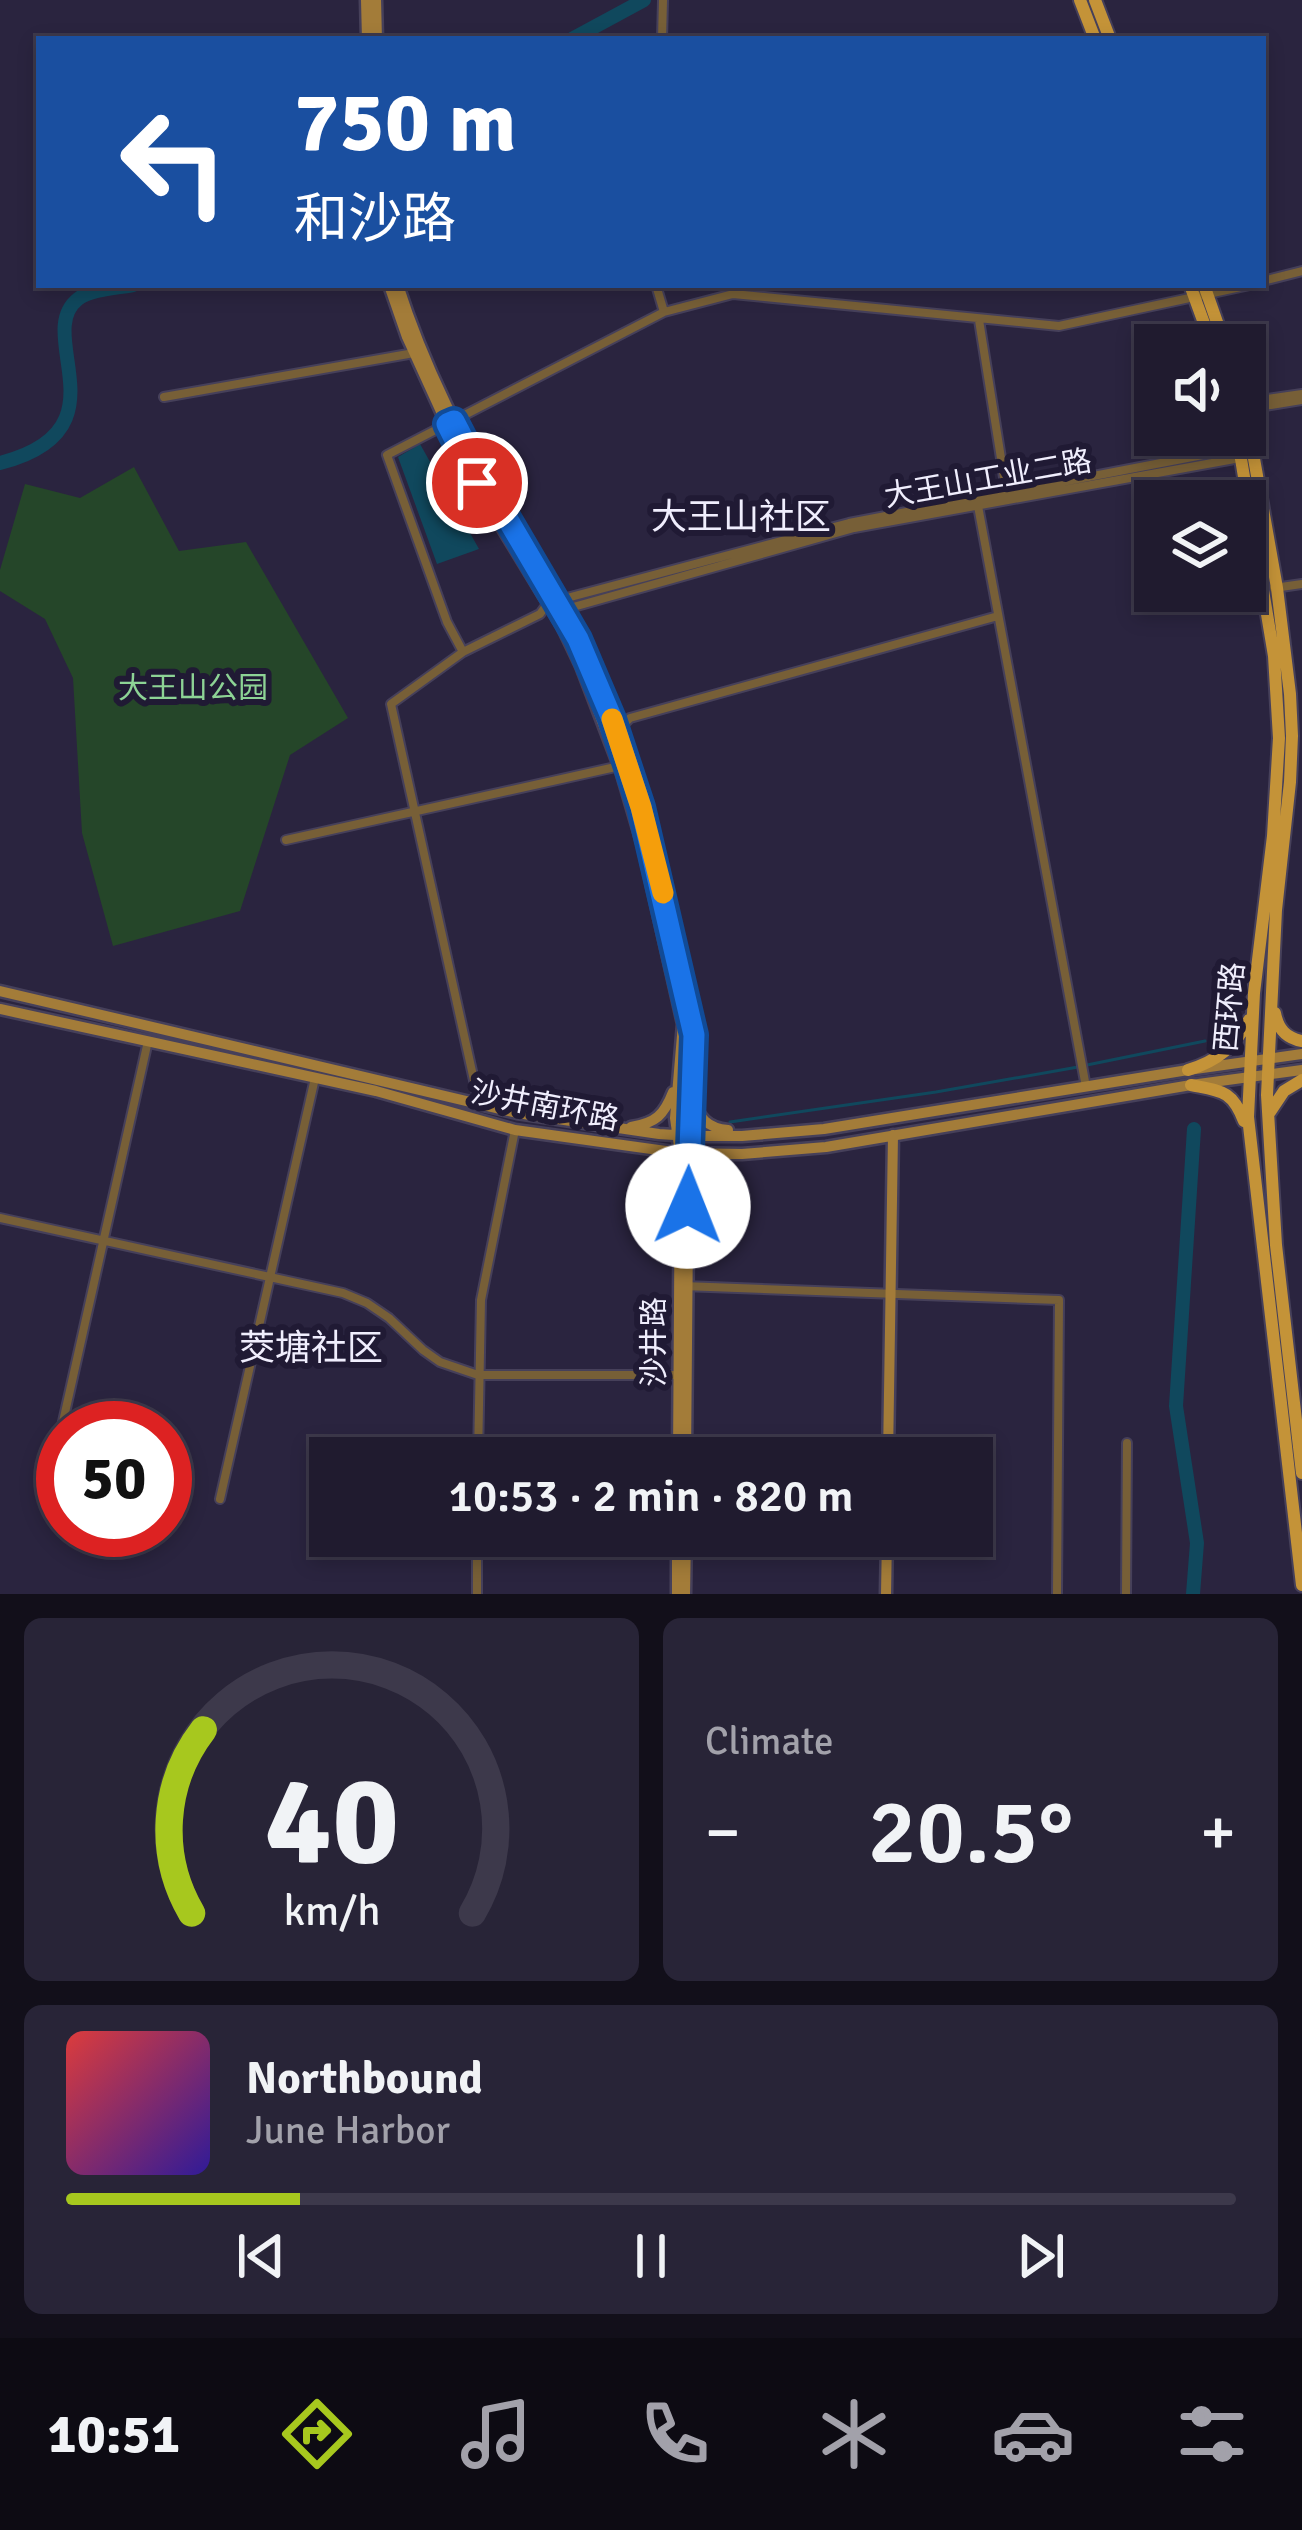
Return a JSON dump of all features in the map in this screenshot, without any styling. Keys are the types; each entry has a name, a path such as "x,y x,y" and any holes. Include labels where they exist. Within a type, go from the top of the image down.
{"main road":[{"path":"366,0 367,36"},
{"path":"376,0 377,36"},
{"path":"1080,0 1094,36"},
{"path":"1095,0 1109,36"},
{"path":"395,288 414,353 581,666 652,844 695,1048 684,1154"},
{"path":"395,288 450,423"},
{"path":"1199,291 1207,324"},
{"path":"1199,291 1215,324"},
{"name":"西环路","path":"1246,456 1287,655 1292,736 1272,994 1268,1119 1276,1245 1297,1390 1302,1473"},
{"name":"西环路","path":"1271,588 1279,780 1253,1013 1250,1137 1302,1585"},
{"path":"552,608 589,662 616,732 683,1024 675,1118 683,1136"},
{"name":"沙井南环路","path":"0,991 518,1113 683,1136 824,1130 1302,1054"},
{"path":"1272,994 1282,1030 1302,1041"},
{"name":"沙井南环路","path":"0,1009 376,1091 515,1130 684,1154 812,1149 1302,1070"},
{"path":"1189,1070 1232,1046 1253,1013"},
{"path":"623,1129 650,1124 662,1115 680,1072"},
{"path":"1268,1119 1280,1096 1302,1080"},
{"path":"1190,1085 1221,1091 1234,1099 1250,1137"},
{"path":"691,1094 700,1118 713,1127 767,1135"},
{"path":"888,1437 893,1135"},
{"name":"沙井路","path":"683,1286 688,1206 684,1154"},
{"name":"沙井路","path":"682,1437 684,1154"},
{"path":"688,1206 705,1168 742,1154"},
{"path":"681,1557 681,1594"},
{"path":"886,1594 887,1557"}],"street":[{"path":"662,36 663,2"},
{"path":"1266,280 1302,271"},
{"path":"657,288 664,312"},
{"path":"463,652 446,622 387,455 664,312 734,294 1059,326 1199,291"},
{"path":"980,320 1007,496"},
{"path":"164,397 414,353"},
{"path":"1266,403 1302,397"},
{"name":"大王山工业二路","path":"415,812 391,704 463,652 552,608 854,527 1205,456"},
{"path":"977,502 1087,1087"},
{"path":"1271,588 1302,584"},
{"path":"616,732 630,718 998,616"},
{"path":"286,840 623,765"},
{"path":"415,812 479,1103"},
{"path":"67,1401 148,1041"},
{"path":"220,1499 315,1078"},
{"path":"478,1437 481,1300 515,1130"},
{"path":"0,1218 343,1293 389,1318 440,1362 478,1375 683,1375"},
{"path":"683,1286 1060,1300 1057,1594"},
{"path":"1126,1594 1127,1443"},
{"path":"477,1557 477,1594"}],"green space":[{"name":"大王山公园","path":"134,467 179,551 246,542 348,718 290,755 240,911 113,946 82,833 73,678 45,619 0,591 0,570 25,484 80,498"}],"water":[{"path":"420,444 479,549 437,564 398,457"}],"waterway":[{"path":"578,36 644,0"},
{"path":"0,463 39,448 60,429 69,406 67,315 83,296 115,288"},
{"path":"1087,1065 1205,1041"},
{"path":"730,1122 1078,1067"},
{"path":"1193,1594 1197,1543 1176,1406 1194,1129"}],"slow traffic":[{"path":"612,719 663,893"}],"district":[{"name":"大王山社区","path":"741,517"},
{"name":"茭塘社区","path":"311,1348"}],"route":[{"path":"477,483 447,424 454,421 578,639 612,719 652,844 694,1035 688,1206"}]}
